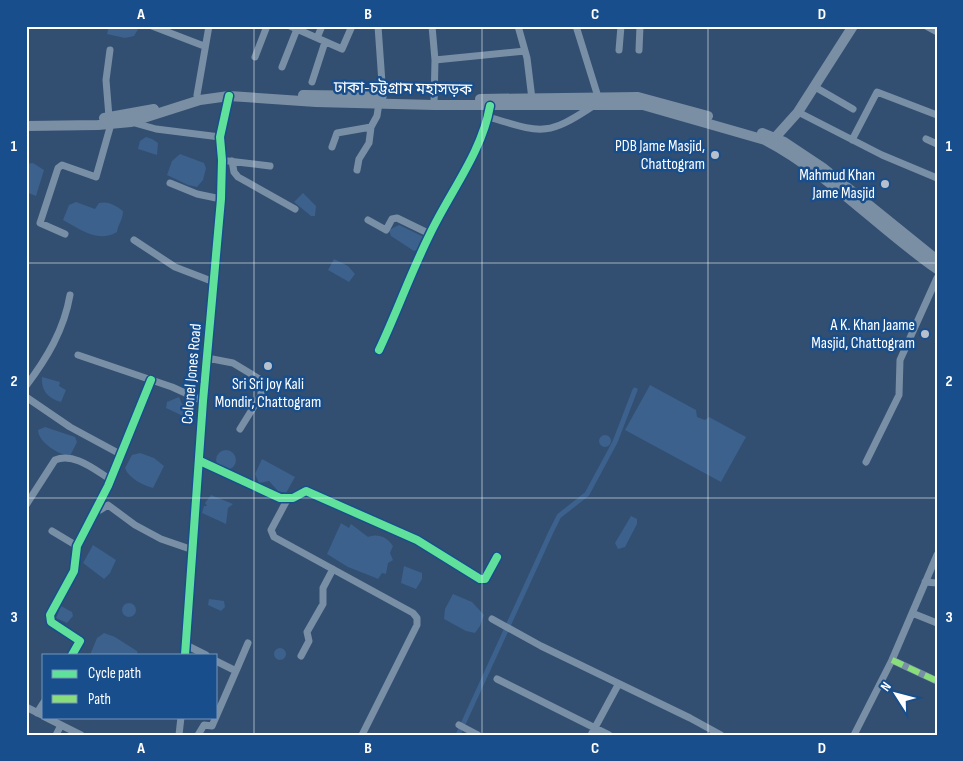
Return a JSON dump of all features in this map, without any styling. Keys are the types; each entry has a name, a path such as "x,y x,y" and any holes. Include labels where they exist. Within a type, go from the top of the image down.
{"highway":[{"path":"772,140 798,112 853,26"},
{"name":"ঢাকা-চট্টগ্রাম মহাসড়ক","path":"26,126 110,121 157,109 197,95 230,90 490,106 643,105 772,140"},
{"name":"ঢাকা-চট্টগ্রাম মহাসড়ক","path":"26,121 131,122 200,100 229,96 316,102 381,100"},
{"name":"ঢাকা-চট্টগ্রাম মহাসড়ক","path":"434,102 532,99 597,104"},
{"path":"772,140 792,146 823,168 937,260"},
{"path":"772,140 937,270"}],"street":[{"path":"197,95 209,26"},
{"path":"255,57 267,26"},
{"path":"317,38 322,26"},
{"path":"282,67 293,27 342,49 352,26"},
{"path":"357,170 359,159 369,143 370,127 377,116 381,100 378,26"},
{"path":"432,26 434,102"},
{"path":"518,26 525,51 532,99"},
{"path":"488,117 533,130 548,130 565,123 597,104 576,26"},
{"path":"619,50 621,26"},
{"path":"639,50 640,26"},
{"path":"926,26 937,32"},
{"path":"151,28 204,46"},
{"path":"312,82 325,42"},
{"path":"64,234 40,223 58,168 62,165 96,177 110,121 106,80 110,50"},
{"path":"434,60 525,51"},
{"path":"815,87 853,109"},
{"path":"852,140 877,92 937,115"},
{"name":"Colonel Jones Road","path":"185,654 203,401 221,199 222,160 220,137 229,96"},
{"path":"379,350 430,234 461,174 470,164 488,117 490,106"},
{"path":"798,112 852,140 936,175"},
{"path":"131,122 156,128 220,137"},
{"path":"332,147 337,134 370,127"},
{"path":"926,139 937,144"},
{"path":"222,160 270,166"},
{"path":"232,161 234,172 238,176 295,209"},
{"path":"170,183 197,194 221,199"},
{"path":"368,220 386,230 395,218 430,234"},
{"path":"134,240 175,267 214,282"},
{"path":"866,462 899,395 900,360 937,278"},
{"path":"26,386 50,352 64,322 70,295"},
{"path":"78,355 151,380 203,401"},
{"path":"207,358 233,363 261,380 261,395 240,429"},
{"path":"73,654 80,641 51,622 50,615 56,600 74,571 77,546 110,479 151,380"},
{"path":"26,397 70,427 120,454"},
{"path":"26,505 55,460 82,462 110,479"},
{"path":"200,461 240,481 287,500"},
{"path":"362,735 417,625 417,618 413,613 271,534 287,500 306,491 417,540 483,580 497,557"},
{"path":"96,510 100,510 108,505 161,539 193,550"},
{"path":"52,531 77,546"},
{"path":"854,735 892,660 937,555"},
{"path":"301,656 310,642 306,632 323,604 323,588 333,569"},
{"path":"925,582 937,583"},
{"path":"912,612 937,623"},
{"path":"492,618 511,631 690,718 718,734"},
{"path":"218,712 248,643"},
{"path":"186,645 204,654"},
{"path":"892,660 937,680"},
{"path":"218,661 236,671"},
{"path":"497,679 593,731 610,735"},
{"path":"593,731 618,684"},
{"path":"26,707 42,716"},
{"path":"46,718 81,735"},
{"path":"180,735 181,718"},
{"path":"198,735 204,725 212,726 215,718"},
{"path":"56,735 61,725"},
{"path":"462,727 478,735"}],"water":[{"path":"109,26 140,26 134,36 125,38 107,34"},
{"path":"146,137 158,143 157,155 138,149 140,141"},
{"path":"180,154 204,163 206,168 203,180 197,187 167,175 172,161"},
{"path":"33,163 44,170 36,196 26,192 26,164"},
{"path":"303,193 316,206 315,216 311,216 294,202"},
{"path":"76,202 95,209 99,203 112,204 123,211 117,232 110,235 96,236 63,220 69,205"},
{"path":"399,225 424,237 422,248 414,251 391,236 389,230"},
{"path":"334,259 348,266 355,274 349,282 328,270"},
{"path":"42,377 60,382 59,386 66,390 61,402 46,393"},
{"path":"650,385 696,410 697,417 705,420 709,417 746,437 721,482 625,430"},
{"path":"179,397 182,404 189,407 183,416 166,408 167,402"},
{"path":"45,427 75,437 77,442 70,456 55,450 41,439 38,430"},
{"path":"603,435 607,435 611,441 607,447 603,447 599,443 599,439"},
{"path":"222,450 230,450 236,456 236,464 230,470 222,470 216,464 216,456"},
{"path":"140,453 154,458 164,466 153,488 133,478 125,468 132,455"},
{"path":"262,459 295,477 286,493 278,491 269,481 259,483 255,474"},
{"path":"211,495 233,504 228,508 226,524 202,513 204,506 207,506 205,503"},
{"path":"631,516 637,519 637,524 625,547 618,549 615,543"},
{"path":"341,523 349,528 351,524 368,537 379,536 391,543 393,546 390,553 393,560 388,563 386,574 382,573 378,579 348,567 327,554"},
{"path":"93,545 116,560 110,573 104,579 83,563"},
{"path":"404,566 422,573 422,579 416,589 401,583"},
{"path":"453,594 472,602 484,615 475,633 466,631 444,619 445,609"},
{"path":"209,599 224,601 225,607 221,611 208,605"},
{"path":"129,603 134,605 136,610 134,615 129,617 124,615 122,610 124,605"},
{"path":"61,606 72,612 73,616 67,623 56,618"},
{"path":"104,633 115,637 137,651 138,654 90,654 97,638"},
{"path":"282,648 285,649 285,659 278,660 275,659 274,652 275,649"}],"waterway":[{"path":"458,735 559,516 587,494 615,442 635,390"}],"marked path":[{"path":"892,660 937,681"}],"cycle path":[{"path":"185,654 203,401 221,199 222,160 220,137 229,96"},
{"path":"379,350 430,234 473,156 486,123 490,106"},
{"path":"73,654 80,641 51,622 50,615 74,571 77,546 108,486 151,380"},
{"path":"200,461 280,498 293,498 306,491 417,540 480,579 485,579 497,557"}],"place":[{"name":"PDB Jame Masjid, Chattogram","path":"715,155"},
{"name":"Mahmud Khan Jame Masjid","path":"885,184"},
{"name":"A K. Khan Jaame Masjid, Chattogram","path":"925,334"},
{"name":"Sri Sri Joy Kali Mondir, Chattogram","path":"268,366"}]}
